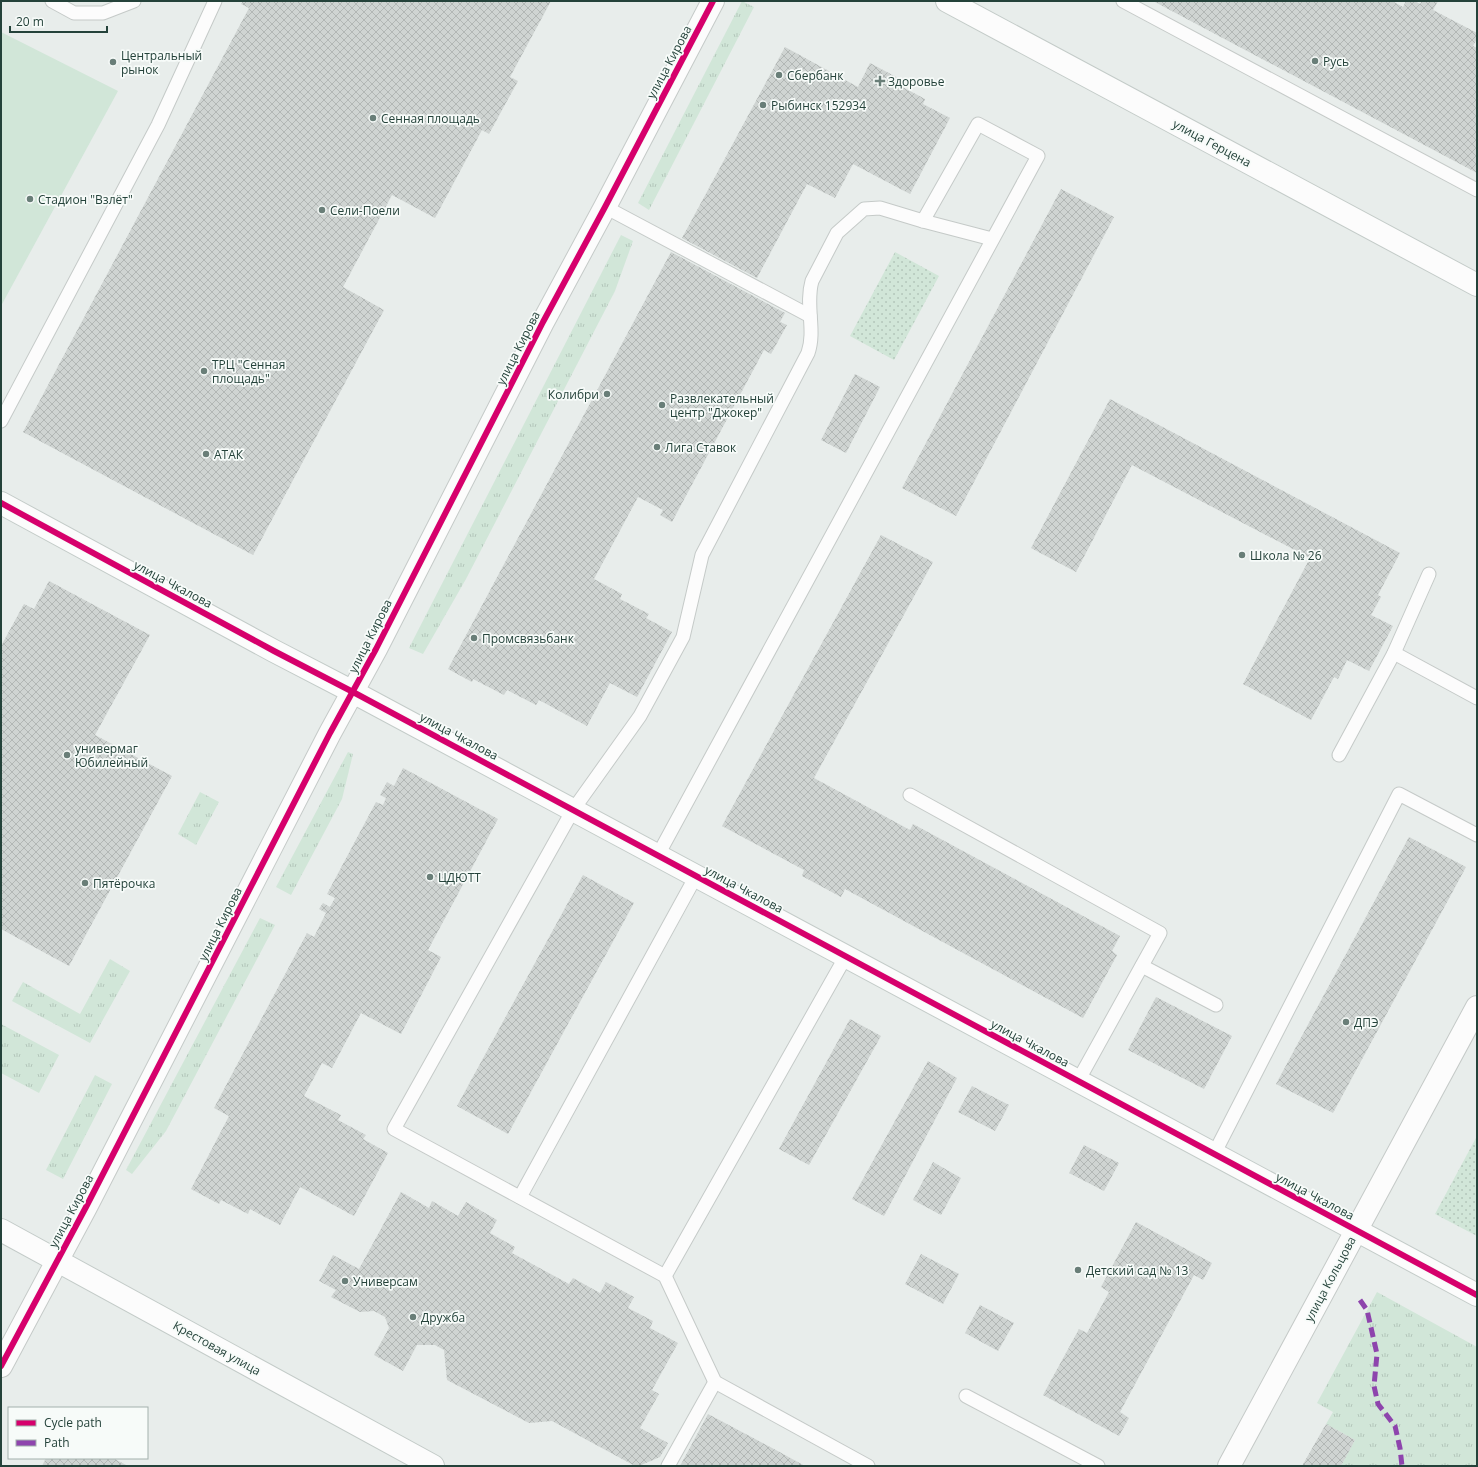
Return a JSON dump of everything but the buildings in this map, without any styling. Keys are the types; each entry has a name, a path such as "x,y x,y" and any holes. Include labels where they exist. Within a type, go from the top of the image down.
{"street":[{"name":"улица Кирова","path":"1,1366 58,1261 540,329 713,1"},
{"name":"улица Герцена","path":"947,1 1477,285"},
{"name":"улица Чкалова","path":"1,503 274,651 658,855 1477,1295"},
{"name":"улица Кольцова","path":"1228,1466 1477,1007"},
{"name":"Крестовая улица","path":"1,1230 434,1466"}],"lane":[{"path":"52,1 74,13 103,13 134,1"},
{"path":"1,421 158,125 215,1"},
{"path":"1123,1 1477,190"},
{"path":"658,855 1038,156 978,124 923,221"},
{"path":"605,207 810,316"},
{"path":"868,1466 715,1382 665,1276 394,1129 572,810 640,716 683,637 702,555 808,353 812,337 810,290 819,268 837,233 864,209 880,208 992,239"},
{"path":"1339,755 1394,652 1429,574"},
{"path":"1394,652 1477,698"},
{"path":"1214,1154 1399,794 1477,835"},
{"path":"910,795 1160,933 1078,1081"},
{"path":"520,1197 696,876"},
{"path":"665,1276 846,956"},
{"path":"1142,966 1216,1005"},
{"path":"668,1466 715,1382"},
{"path":"966,1396 1098,1466"}],"green space":[{"path":"742,1 754,7 649,210 638,203"},
{"name":"Стадион \"Взлёт\"","path":"1,32 118,91 1,306"},
{"path":"621,235 633,241 615,291 466,579 423,654 409,648"},
{"path":"895,252 939,276 894,360 850,336"},
{"path":"348,752 353,754 342,799 291,895 276,887"},
{"path":"200,792 219,802 196,845 178,834"},
{"path":"260,918 275,925 166,1131 132,1174 126,1170"},
{"path":"110,959 130,971 90,1043 12,1001 23,982 80,1014"},
{"path":"1,1024 59,1055 39,1093 1,1073"},
{"path":"95,1075 112,1084 63,1179 46,1170"},
{"path":"1477,1136 1477,1236 1435,1214"},
{"path":"1377,1292 1477,1347 1477,1466 1341,1466 1355,1440 1326,1424 1333,1412 1317,1403"}],"marked path":[{"path":"1360,1300 1367,1310 1377,1354 1374,1386 1378,1404 1395,1426 1402,1466"}],"cycle path":[{"path":"1,1366 86,1207 330,733 376,649 543,322 713,1"},
{"path":"1,503 274,651 1477,1295"}],"place":[{"name":"Русь","path":"1315,61"},
{"name":"Центральный рынок","path":"113,62"},
{"name":"Сбербанк","path":"779,75"},
{"name":"Здоровье","path":"880,81"},
{"name":"Рыбинск 152934","path":"763,105"},
{"name":"Сенная площадь","path":"373,118"},
{"name":"Стадион \"Взлёт\"","path":"30,199"},
{"name":"Сели-Поели","path":"322,210"},
{"name":"ТРЦ \"Сенная площадь\"","path":"204,371"},
{"name":"Колибри","path":"607,394"},
{"name":"Развлекательный центр \"Джокер\"","path":"662,405"},
{"name":"Лига Ставок","path":"657,447"},
{"name":"АТАК","path":"206,454"},
{"name":"Школа № 26","path":"1242,555"},
{"name":"Промсвязьбанк","path":"474,638"},
{"name":"универмаг Юбилейный","path":"67,755"},
{"name":"ЦДЮТТ","path":"430,877"},
{"name":"Пятёрочка","path":"85,883"},
{"name":"ДПЭ","path":"1346,1022"},
{"name":"Детский сад № 13","path":"1078,1270"},
{"name":"Универсам","path":"345,1281"},
{"name":"Дружба","path":"413,1317"}]}
